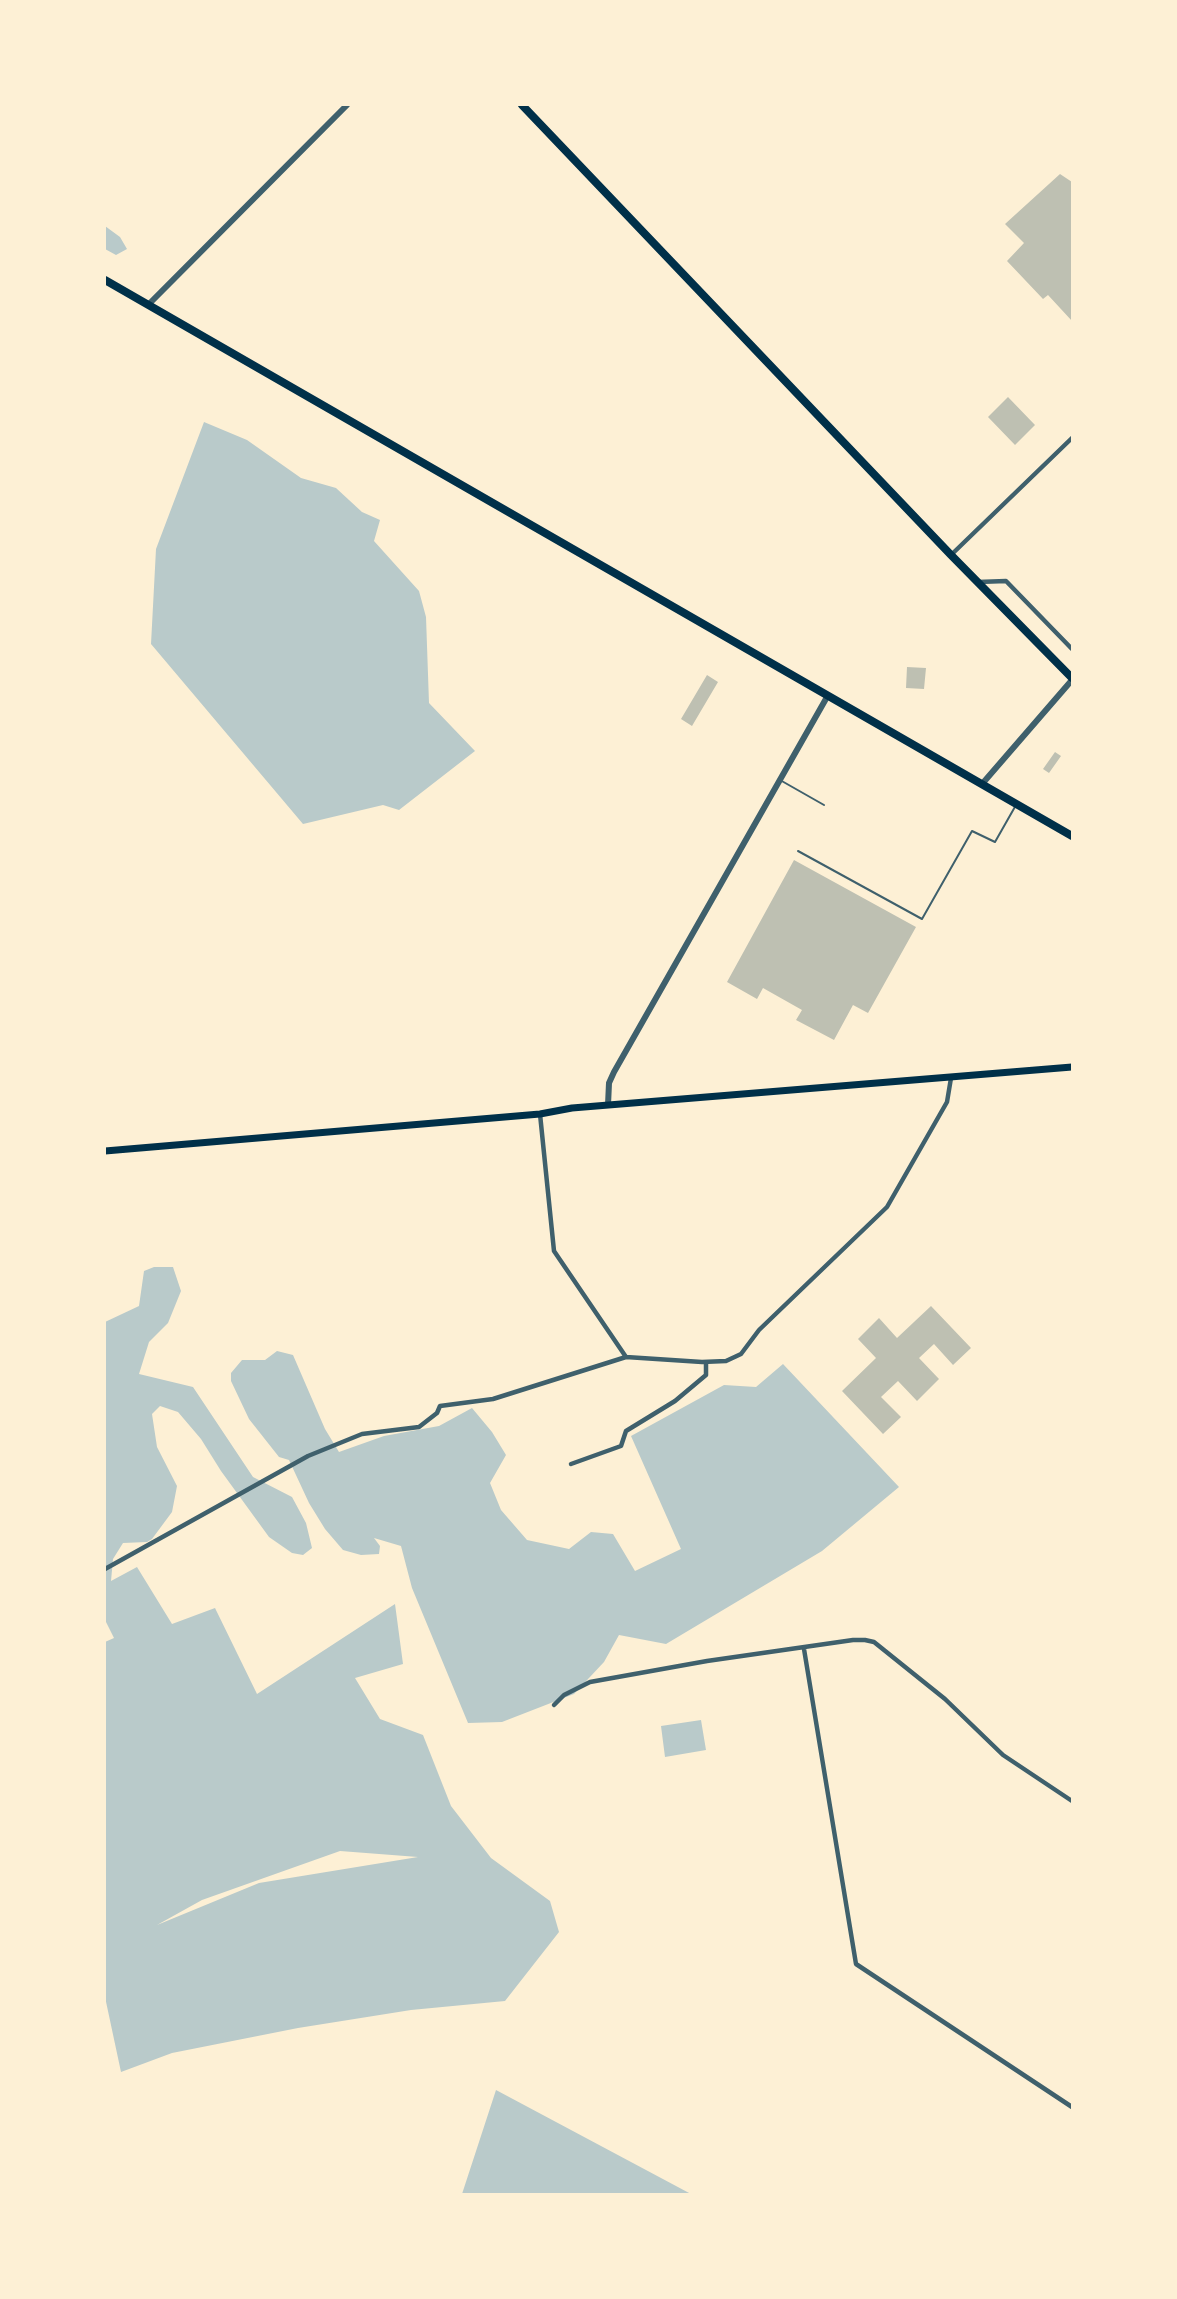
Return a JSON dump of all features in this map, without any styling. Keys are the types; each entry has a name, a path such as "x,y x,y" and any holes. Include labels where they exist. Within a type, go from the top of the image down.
{"main road":[{"path":"522,105 1072,679"},
{"path":"105,280 1072,836"},
{"path":"105,1151 540,1114 608,1105 1072,1067"}],"street":[{"path":"149,304 347,105"},
{"path":"951,555 1072,438"},
{"path":"977,582 1006,581 1072,649"},
{"path":"982,784 1072,679"},
{"path":"608,1105 609,1083 614,1072 827,697"},
{"path":"105,1569 309,1456 362,1434 419,1427 437,1413 440,1406 493,1399 626,1357 706,1362 726,1361 741,1354 759,1330 887,1207 947,1102 951,1078"},
{"path":"540,1114 554,1251 626,1357"},
{"path":"571,1464 621,1446 626,1431 675,1401 701,1380 706,1375 706,1362"},
{"path":"554,1705 564,1695 590,1682 707,1661 804,1649 853,1640 874,1642 945,1699 1003,1755 1072,1802"},
{"path":"804,1649 856,1964 1072,2107"}],"lane":[{"path":"1066,443 1072,449"},
{"path":"780,780 824,805"},
{"path":"798,851 922,919 972,831 995,842 1016,804"}],"shaded area":[{"path":"105,226 120,237 127,249 116,255 105,249"},
{"path":"204,422 247,440 301,478 336,488 362,512 380,520 374,541 419,591 426,617 429,703 475,751 399,810 383,805 303,824 151,644 156,549"},
{"path":"154,1267 173,1267 181,1291 168,1323 149,1342 139,1374 193,1387 253,1477 292,1497 306,1523 312,1548 303,1555 292,1553 269,1537 221,1471 201,1439 178,1412 160,1406 152,1414 157,1447 177,1486 172,1512 152,1539 147,1542 123,1543 113,1559 111,1581 137,1567 172,1624 215,1608 257,1694 395,1604 403,1664 355,1678 380,1719 423,1735 451,1806 491,1858 550,1901 559,1932 505,2001 411,2010 298,2028 172,2053 121,2072 105,1997 105,1642 114,1638 105,1620 105,1322 139,1306 144,1271","holes":["340,1851 418,1857 259,1883 157,1925 202,1900"]},
{"path":"277,1351 293,1355 325,1429 339,1452 384,1436 439,1426 472,1408 492,1432 506,1455 490,1483 501,1510 527,1540 569,1549 591,1532 613,1534 635,1571 681,1549 631,1436 724,1385 756,1387 783,1364 899,1487 822,1551 666,1644 619,1635 604,1662 574,1694 502,1722 468,1723 412,1588 401,1546 374,1538 380,1546 379,1554 361,1555 343,1550 325,1529 309,1503 289,1460 279,1457 249,1419 231,1381 231,1373 242,1360 265,1360"},
{"path":"701,1720 706,1750 665,1757 661,1726"},
{"path":"496,2090 691,2194 462,2194"}],"building":[{"path":"1060,174 1072,182 1072,321 1048,295 1043,299 1007,261 1024,243 1005,224"},
{"path":"1008,397 1035,425 1015,445 988,417"},
{"path":"907,667 926,668 924,689 906,688"},
{"path":"707,675 718,682 692,726 681,719"},
{"path":"1055,752 1061,756 1049,773 1043,769"},
{"path":"794,860 916,927 868,1013 853,1005 834,1040 796,1020 802,1010 763,988 757,999 727,982"},
{"path":"931,1306 971,1348 953,1365 934,1344 919,1358 939,1379 917,1401 898,1381 881,1397 901,1417 883,1434 842,1391 876,1358 858,1339 879,1318 897,1338"}]}
